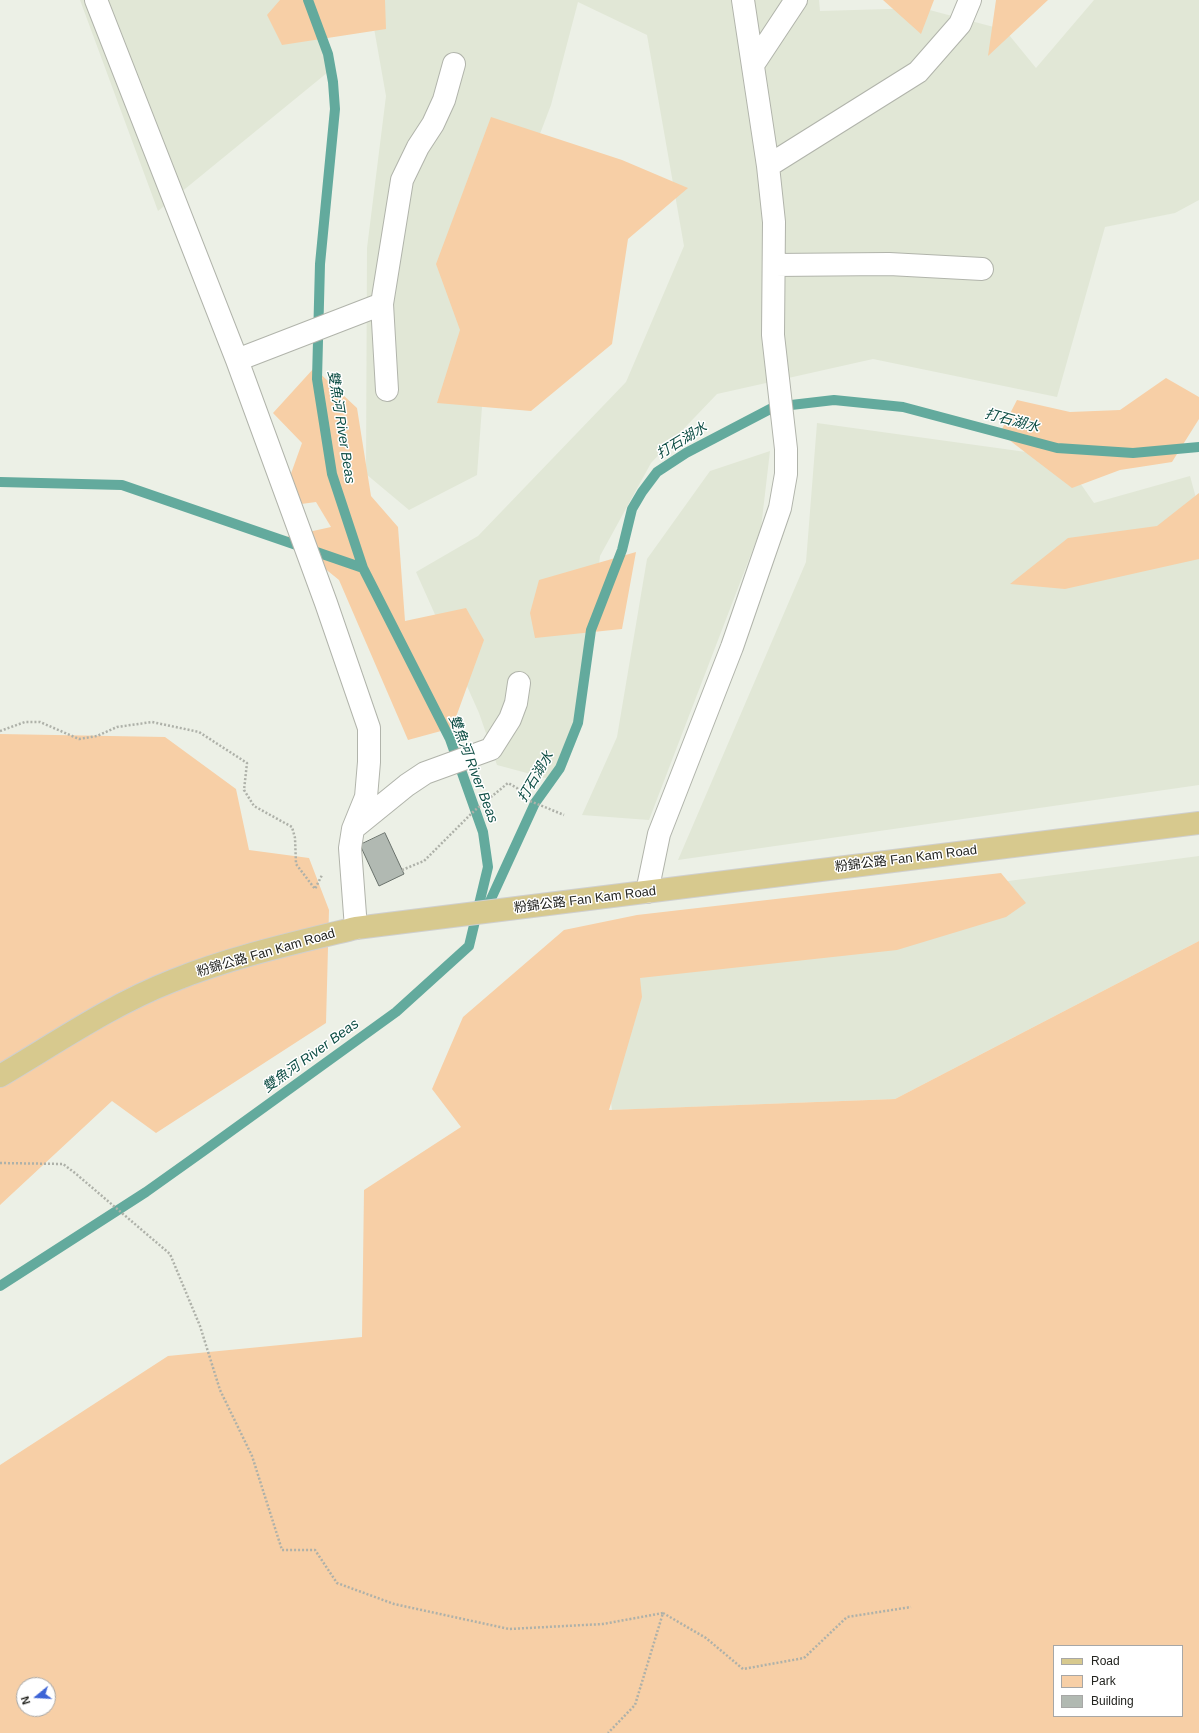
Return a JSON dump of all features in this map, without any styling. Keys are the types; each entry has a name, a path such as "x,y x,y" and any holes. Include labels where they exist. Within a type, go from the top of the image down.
{"main road":[{"name":"粉錦公路 Fan Kam Road","path":"0,1076 110,1011 171,981 227,961 356,928 1199,823"}],"street":[{"path":"96,0 237,360 326,603 369,728 370,762 366,797 353,829 350,848 356,928"},
{"path":"647,892 659,834 732,647 780,508 786,474 786,449 773,335 774,222 768,166 743,0"},
{"path":"753,65 796,0"},
{"path":"768,166 918,72 960,24 970,0"},
{"path":"387,390 382,304 402,180 418,147 433,124 444,100 454,64"},
{"path":"774,265 889,264 982,269"},
{"path":"237,360 382,304"},
{"path":"353,829 419,777 491,749 510,719 516,702 519,684"}],"path":[{"path":"0,731 25,722 40,722 79,739 97,736 117,728 152,722 199,732 247,763 244,790 254,806 292,826 295,838 296,864 315,889 325,868"},
{"path":"402,870 424,860 474,811 508,783 517,788 525,799 564,816"},
{"path":"0,1163 63,1164 170,1254 200,1326 220,1390 252,1456 282,1550 315,1550 337,1583 394,1604 509,1629 603,1624 663,1613 706,1638 743,1669 804,1658 847,1616 910,1607"},
{"path":"608,1733 635,1705 663,1613"}],"shaded area":[{"path":"80,0 311,0 333,68 158,211"},
{"path":"369,0 819,0 820,11 922,8 1005,30 1036,68 1094,0 1199,0 1199,200 1175,213 1105,227 1057,397 873,359 717,394 651,463 600,556 579,720 553,780 497,765 479,713 416,572 478,536 626,382 684,246 647,35 578,2 551,105 493,257 477,475 409,510 366,474 367,248 386,96"},
{"path":"817,423 1062,457 1094,503 1190,476 1199,509 1199,785 678,860 806,562"},
{"path":"770,451 761,528 649,820 582,815 617,737 647,559 710,471"},
{"path":"1199,856 1199,941 895,1099 612,1110 589,936"}],"green space":[{"path":"280,0 385,0 386,29 282,45 267,15"},
{"path":"883,0 934,0 921,34"},
{"path":"996,0 1048,0 988,56"},
{"path":"491,117 622,160 688,188 628,239 612,344 531,411 437,403 460,330 436,264"},
{"path":"314,368 357,408 371,496 398,527 405,621 466,608 484,640 452,728 408,740 339,580 286,537 331,527 316,502 279,507 302,443 273,413"},
{"path":"1166,378 1199,397 1199,419 1172,462 1120,470 1072,488 1000,433 1017,400 1070,412 1120,410"},
{"path":"1199,493 1199,559 1065,589 1010,584 1068,538 1157,526"},
{"path":"636,552 622,629 535,638 530,613 539,580"},
{"path":"0,734 165,737 236,789 249,850 309,858 329,910 326,1023 156,1133 112,1101 0,1205"},
{"path":"1001,873 1026,903 1006,917 897,950 640,978 642,997 609,1110 895,1099 1199,941 1199,1733 0,1733 0,1465 168,1356 362,1337 364,1190 461,1127 432,1089 463,1017 564,930 637,915"}],"building":[{"path":"385,833 404,874 379,886 360,845"}],"waterway":[{"name":"雙魚河 River Beas","path":"0,1286 146,1192 396,1012 469,946 488,867 483,832 450,739 363,568 332,474 317,379 320,264 335,109 333,82 328,54 308,0"},
{"name":"打石湖水","path":"485,912 535,803 560,768 578,723 591,630 622,550 632,509 642,492 657,472 686,453 774,407 834,400 903,407 1057,448 1133,453 1199,447"},
{"path":"0,482 122,485 363,568"}]}
